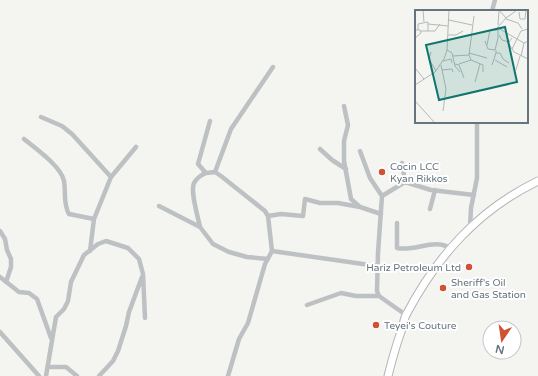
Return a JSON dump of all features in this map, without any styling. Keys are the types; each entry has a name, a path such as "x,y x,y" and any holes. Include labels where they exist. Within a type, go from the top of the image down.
{"main road":[{"path":"388,376 406,315 421,288 442,260 470,227 504,200 538,181"}],"street":[{"path":"492,10 495,0"},
{"path":"215,172 231,129 272,67"},
{"path":"344,106 348,125 344,141 344,161 351,199 360,207"},
{"path":"41,117 62,126 72,134 111,177"},
{"path":"206,172 198,164 210,122"},
{"path":"470,227 471,208 476,178 477,123"},
{"path":"24,139 40,152 60,172 64,180 65,208 69,214 94,219"},
{"path":"90,251 94,219 111,177 136,146"},
{"path":"320,149 332,160 346,169"},
{"path":"360,151 370,178 382,196 377,266 377,291 379,296"},
{"path":"402,163 405,182"},
{"path":"200,227 194,192 194,183 206,172 215,172 259,206 268,216 272,251 255,297 248,323 239,339 228,376"},
{"path":"382,196 405,182 435,190 474,195"},
{"path":"430,208 435,190"},
{"path":"268,216 281,214 302,216 304,199 320,203 338,203 360,207 381,214"},
{"path":"159,206 200,227 213,244 229,252 247,257 268,259"},
{"path":"397,223 396,248 403,250 438,243 445,244 452,249"},
{"path":"0,231 5,239 11,259 11,267 6,282"},
{"path":"46,376 56,317 64,309 68,301 71,282 84,255 98,244 106,241 128,248 139,259 143,274 145,318"},
{"path":"272,251 377,266"},
{"path":"99,376 113,361 118,351 126,326 128,312 143,274"},
{"path":"0,277 20,292 29,293 37,299 52,340"},
{"path":"307,304 342,293 356,296 379,296 406,315"},
{"path":"0,332 39,376"},
{"path":"48,367 66,367 77,376"}],"place":[{"name":"Cocin LCC Kyan Rikkos","path":"382,172"},
{"name":"Hariz Petroleum Ltd","path":"469,267"},
{"name":"Sheriff's Oil and Gas Station","path":"443,288"},
{"name":"Teyei's Couture","path":"376,325"}]}
